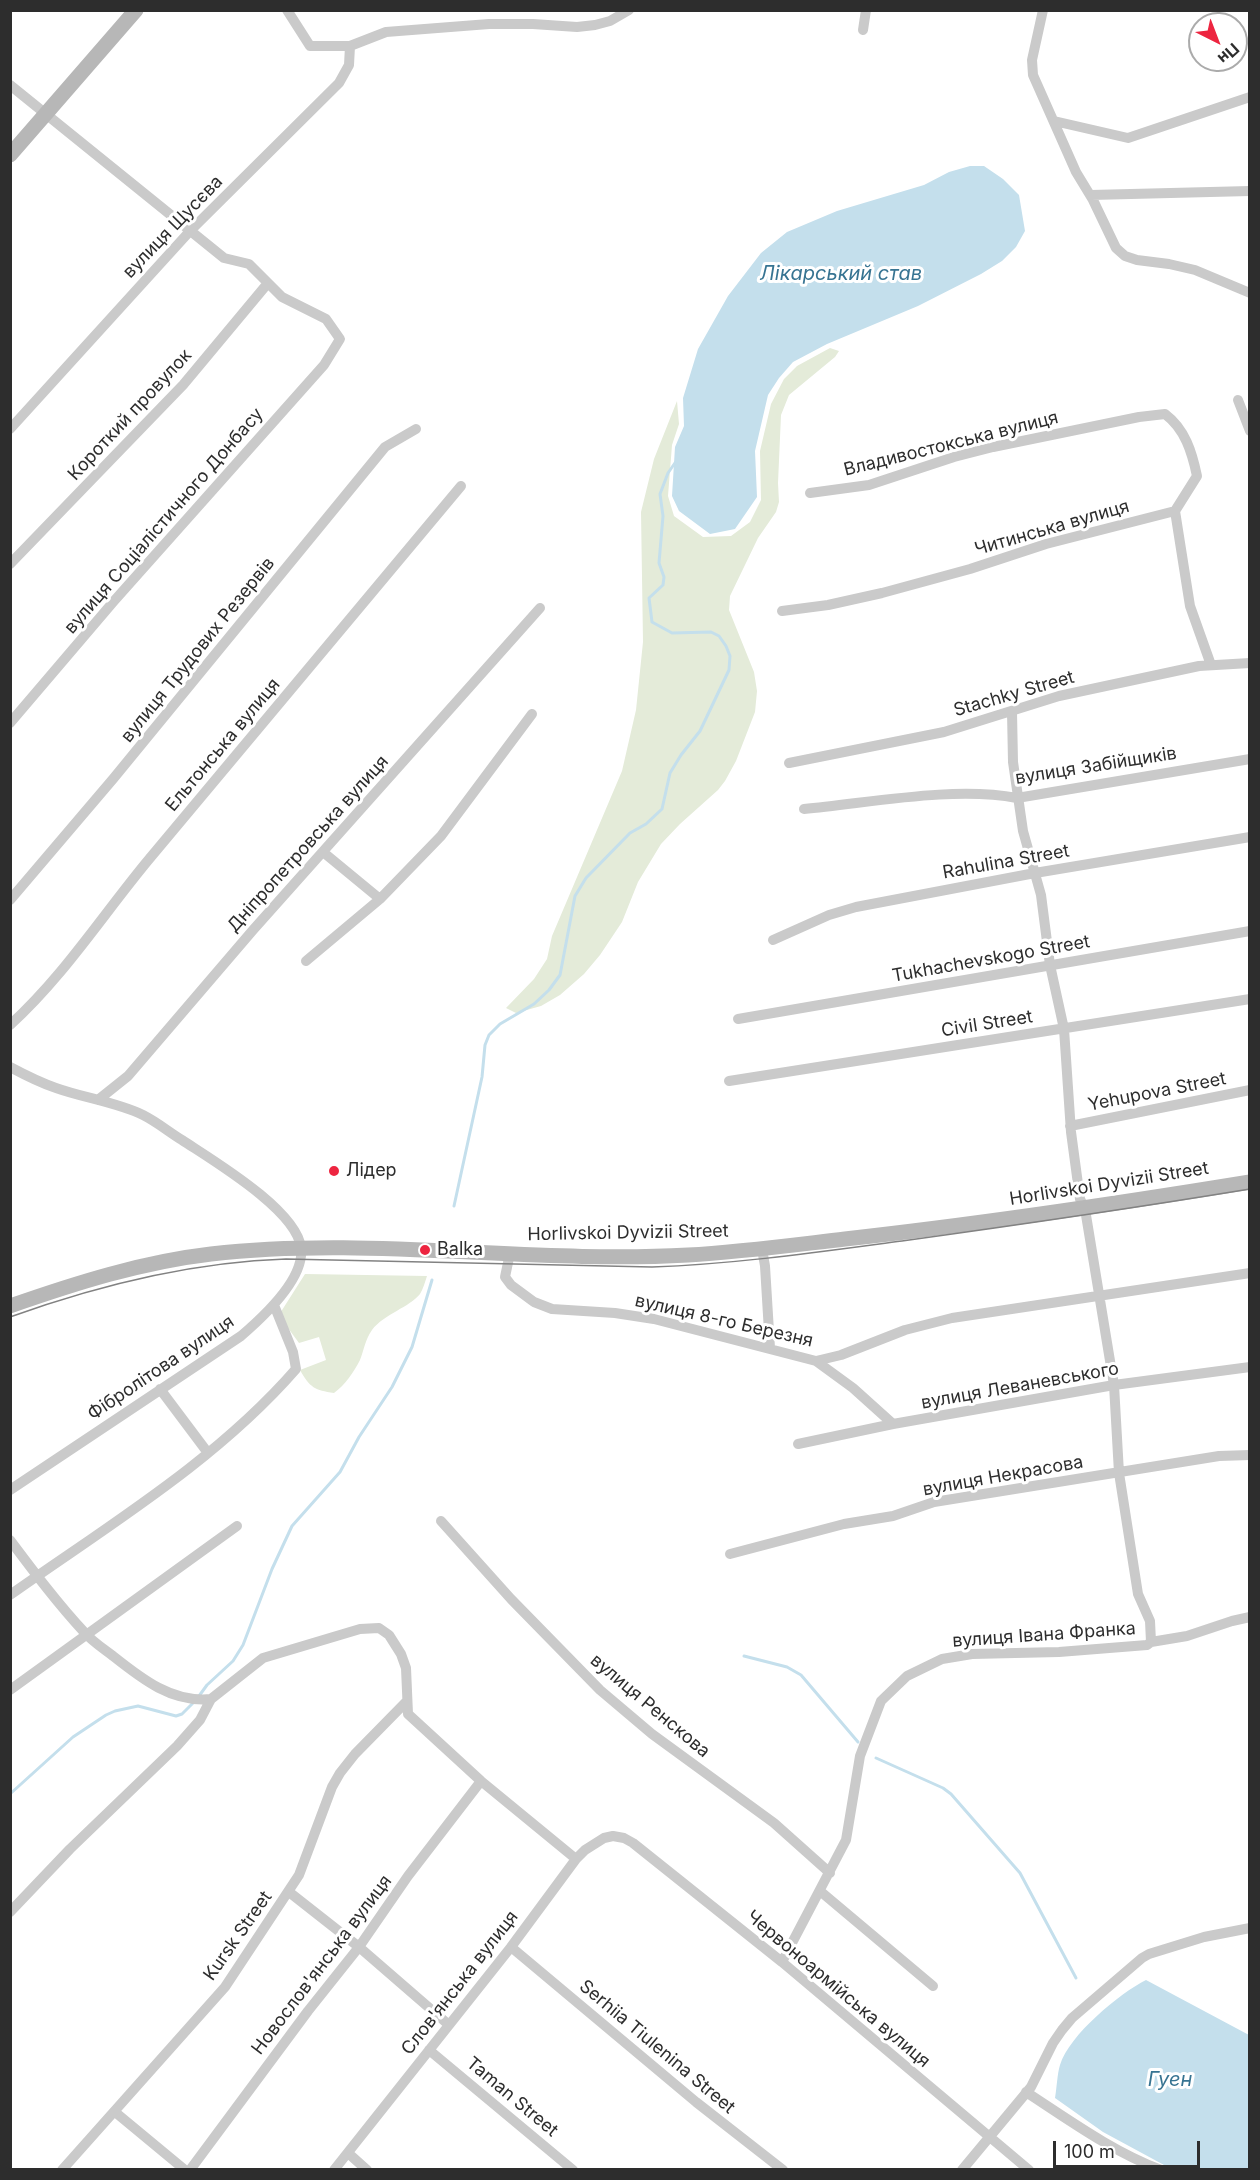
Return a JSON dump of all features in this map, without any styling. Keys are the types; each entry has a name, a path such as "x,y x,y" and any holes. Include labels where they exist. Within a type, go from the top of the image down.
{"main road":[{"path":"10,155 136,10"},
{"name":"Horlivskoi Dyvizii Street","path":"10,1306 123,1270 209,1255 302,1249 620,1256 686,1255 762,1249 1084,1209 1250,1182"}],"street":[{"path":"287,10 310,46 350,46 386,32 478,24 577,27 595,25 610,21 629,10"},
{"path":"863,30 866,10"},
{"path":"1043,10 1032,60 1033,75 1076,172 1091,195 1116,248 1125,256 1195,270 1250,293"},
{"name":"вулиця Щусєва","path":"10,429 190,231 339,82 349,65 350,46"},
{"path":"10,85 224,258 249,264 268,283"},
{"path":"1054,121 1128,138 1250,97"},
{"path":"1091,195 1250,191"},
{"name":"вулиця Соціалістичного Донбасу","path":"10,723 114,601 324,365 340,339 327,319 282,297 268,283"},
{"name":"Короткий провулок","path":"10,564 183,385 268,283"},
{"path":"1238,400 1250,431"},
{"name":"Владивостокська вулиця","path":"810,493 869,485 954,457 983,450 1104,424 1165,414 1175,421 1191,449 1197,476 1175,511"},
{"name":"вулиця Трудових Резервів","path":"10,900 113,779 385,447 416,429"},
{"name":"Ельтонська вулиця","path":"10,1025 25,1012 73,956 141,868 461,486"},
{"path":"1175,511 1190,606 1211,665"},
{"name":"Читинська вулиця","path":"782,611 828,605 882,593 970,569 1046,544 1175,511"},
{"name":"Дніпропетровська вулиця","path":"98,1100 128,1076 540,608"},
{"name":"Stachky Street","path":"789,763 944,732 1059,696 1199,666 1250,663"},
{"path":"1012,712 1012,762 1017,798 1023,831 1041,895 1050,965 1064,1029 1070,1126 1080,1199 1084,1209 1114,1385 1119,1473 1138,1594 1150,1621 1150,1642"},
{"path":"306,961 380,899 441,836 532,714"},
{"name":"вулиця Забійщиків","path":"804,809 921,796 998,794 1017,798 1250,759"},
{"name":"Rahulina Street","path":"774,940 829,915 856,907 1035,873 1250,837"},
{"path":"323,852 380,899"},
{"name":"Tukhachevskogo Street","path":"738,1019 1250,931"},
{"name":"Civil Street","path":"729,1081 1250,999"},
{"path":"10,1067 57,1089 143,1115 231,1172 279,1211 298,1237 302,1249"},
{"name":"Yehupova Street","path":"1070,1126 1250,1090"},
{"name":"Фібролітова вулиця","path":"10,1490 241,1336 274,1305 293,1279 302,1249"},
{"path":"762,1249 770,1348"},
{"name":"вулиця 8-го Березня","path":"510,1253 505,1277 511,1285 552,1309 654,1318 816,1361 841,1355 905,1330 952,1318 1250,1273"},
{"path":"10,1595 208,1453 247,1420 296,1369 293,1352 274,1305"},
{"path":"816,1361 853,1388 893,1424"},
{"name":"вулиця Леваневського","path":"798,1444 893,1424 1114,1385 1250,1367"},
{"path":"160,1389 208,1453"},
{"name":"вулиця Некрасова","path":"730,1554 844,1524 893,1516 934,1502 1219,1456 1250,1455"},
{"name":"вулиця Ренскова","path":"441,1521 511,1599 600,1690 652,1734 774,1824 830,1873"},
{"path":"10,1690 237,1526"},
{"path":"10,1540 86,1635 148,1683 164,1692 202,1699 262,1658 360,1629 378,1628 389,1635 401,1654 406,1668 408,1714 481,1781 576,1859"},
{"name":"вулиця Івана Франка","path":"782,1962 846,1840 860,1756 881,1701 907,1676 942,1659 972,1654 1059,1652 1147,1645 1150,1642 1187,1636 1250,1617"},
{"path":"10,1912 70,1849 177,1746 200,1720 202,1699"},
{"name":"Kursk Street","path":"62,2169 225,1987 289,1892 306,1860 336,1780 355,1754 407,1701"},
{"name":"Новослов'янська вулиця","path":"190,2169 308,2011 359,1947 408,1876 481,1781"},
{"name":"Слов'янська вулиця","path":"334,2169 511,1947 576,1859 604,1838 613,1836 624,1838"},
{"name":"Червоноармійська вулиця","path":"624,1838 782,1962 988,2137 1029,2169"},
{"path":"820,1891 933,1986"},
{"path":"289,1892 359,1947 449,2025"},
{"path":"962,2169 1026,2092 1053,2043 1067,2024 1142,1958 1204,1937 1250,1928"},
{"name":"Serhiia Tiulenina Street","path":"511,1947 696,2102 783,2169"},
{"name":"Taman Street","path":"429,2050 573,2169"},
{"path":"1026,2092 1082,2129 1148,2165 1161,2169"},
{"path":"115,2112 185,2169"},
{"path":"348,2153 368,2169"}],"green space":[{"path":"830,348 839,351 835,357 789,395 781,415 779,502 776,512 758,538 730,596 729,610 754,672 757,691 755,712 736,761 718,790 661,844 638,882 622,922 584,974 560,995 541,1006 516,1013 506,1008 534,979 547,959 552,936 622,771 636,710 643,642 641,512 654,459 677,401 679,424 672,445 668,496 674,516 703,537 731,536 750,522 761,500 760,451 771,404 784,379 797,366"},
{"path":"305,1274 427,1276 416,1299 383,1319 372,1330 355,1369 334,1393 314,1387 300,1370 326,1360 319,1337 299,1343 277,1318"}],"water":[{"name":"Лікарський став","path":"970,166 984,166 1003,179 1019,195 1025,231 1016,247 1002,261 981,274 918,306 827,344 793,362 768,395 755,451 757,497 735,529 710,534 679,511 672,496 675,447 684,426 683,398 698,349 728,296 761,253 787,232 837,211 924,185 949,172"},
{"name":"Гуен","path":"1146,1980 1249,2035 1249,2169 1183,2170 1164,2165 1103,2132 1055,2098 1060,2065 1065,2053 1084,2028 1110,2005"}],"waterway":[{"path":"454,1206 482,1077 485,1045 489,1035 500,1024 534,1004 549,990 560,975 575,896 586,878 630,833 646,824 662,809 670,773 700,731 729,670 730,656 719,636 711,632 672,633 652,622 649,598 663,585 664,577 659,563 663,516 660,494 668,473 677,460"},
{"path":"199,1696 207,1685 233,1661 243,1645 272,1569 292,1526 340,1472 359,1437 392,1387 412,1347 432,1280"},
{"path":"744,1656 787,1667 801,1675 858,1742"},
{"path":"10,1794 73,1737 106,1715 138,1706 176,1716 182,1714 195,1701"},
{"path":"876,1758 943,1788 951,1794 1020,1873 1076,1978"}],"tram line":[{"path":"10,1317 77,1295 146,1277 251,1261 286,1259 652,1267 715,1263 902,1241 1250,1189"}],"place":[{"name":"Лідер","path":"334,1171"},
{"name":"Balka","path":"425,1250"}]}
